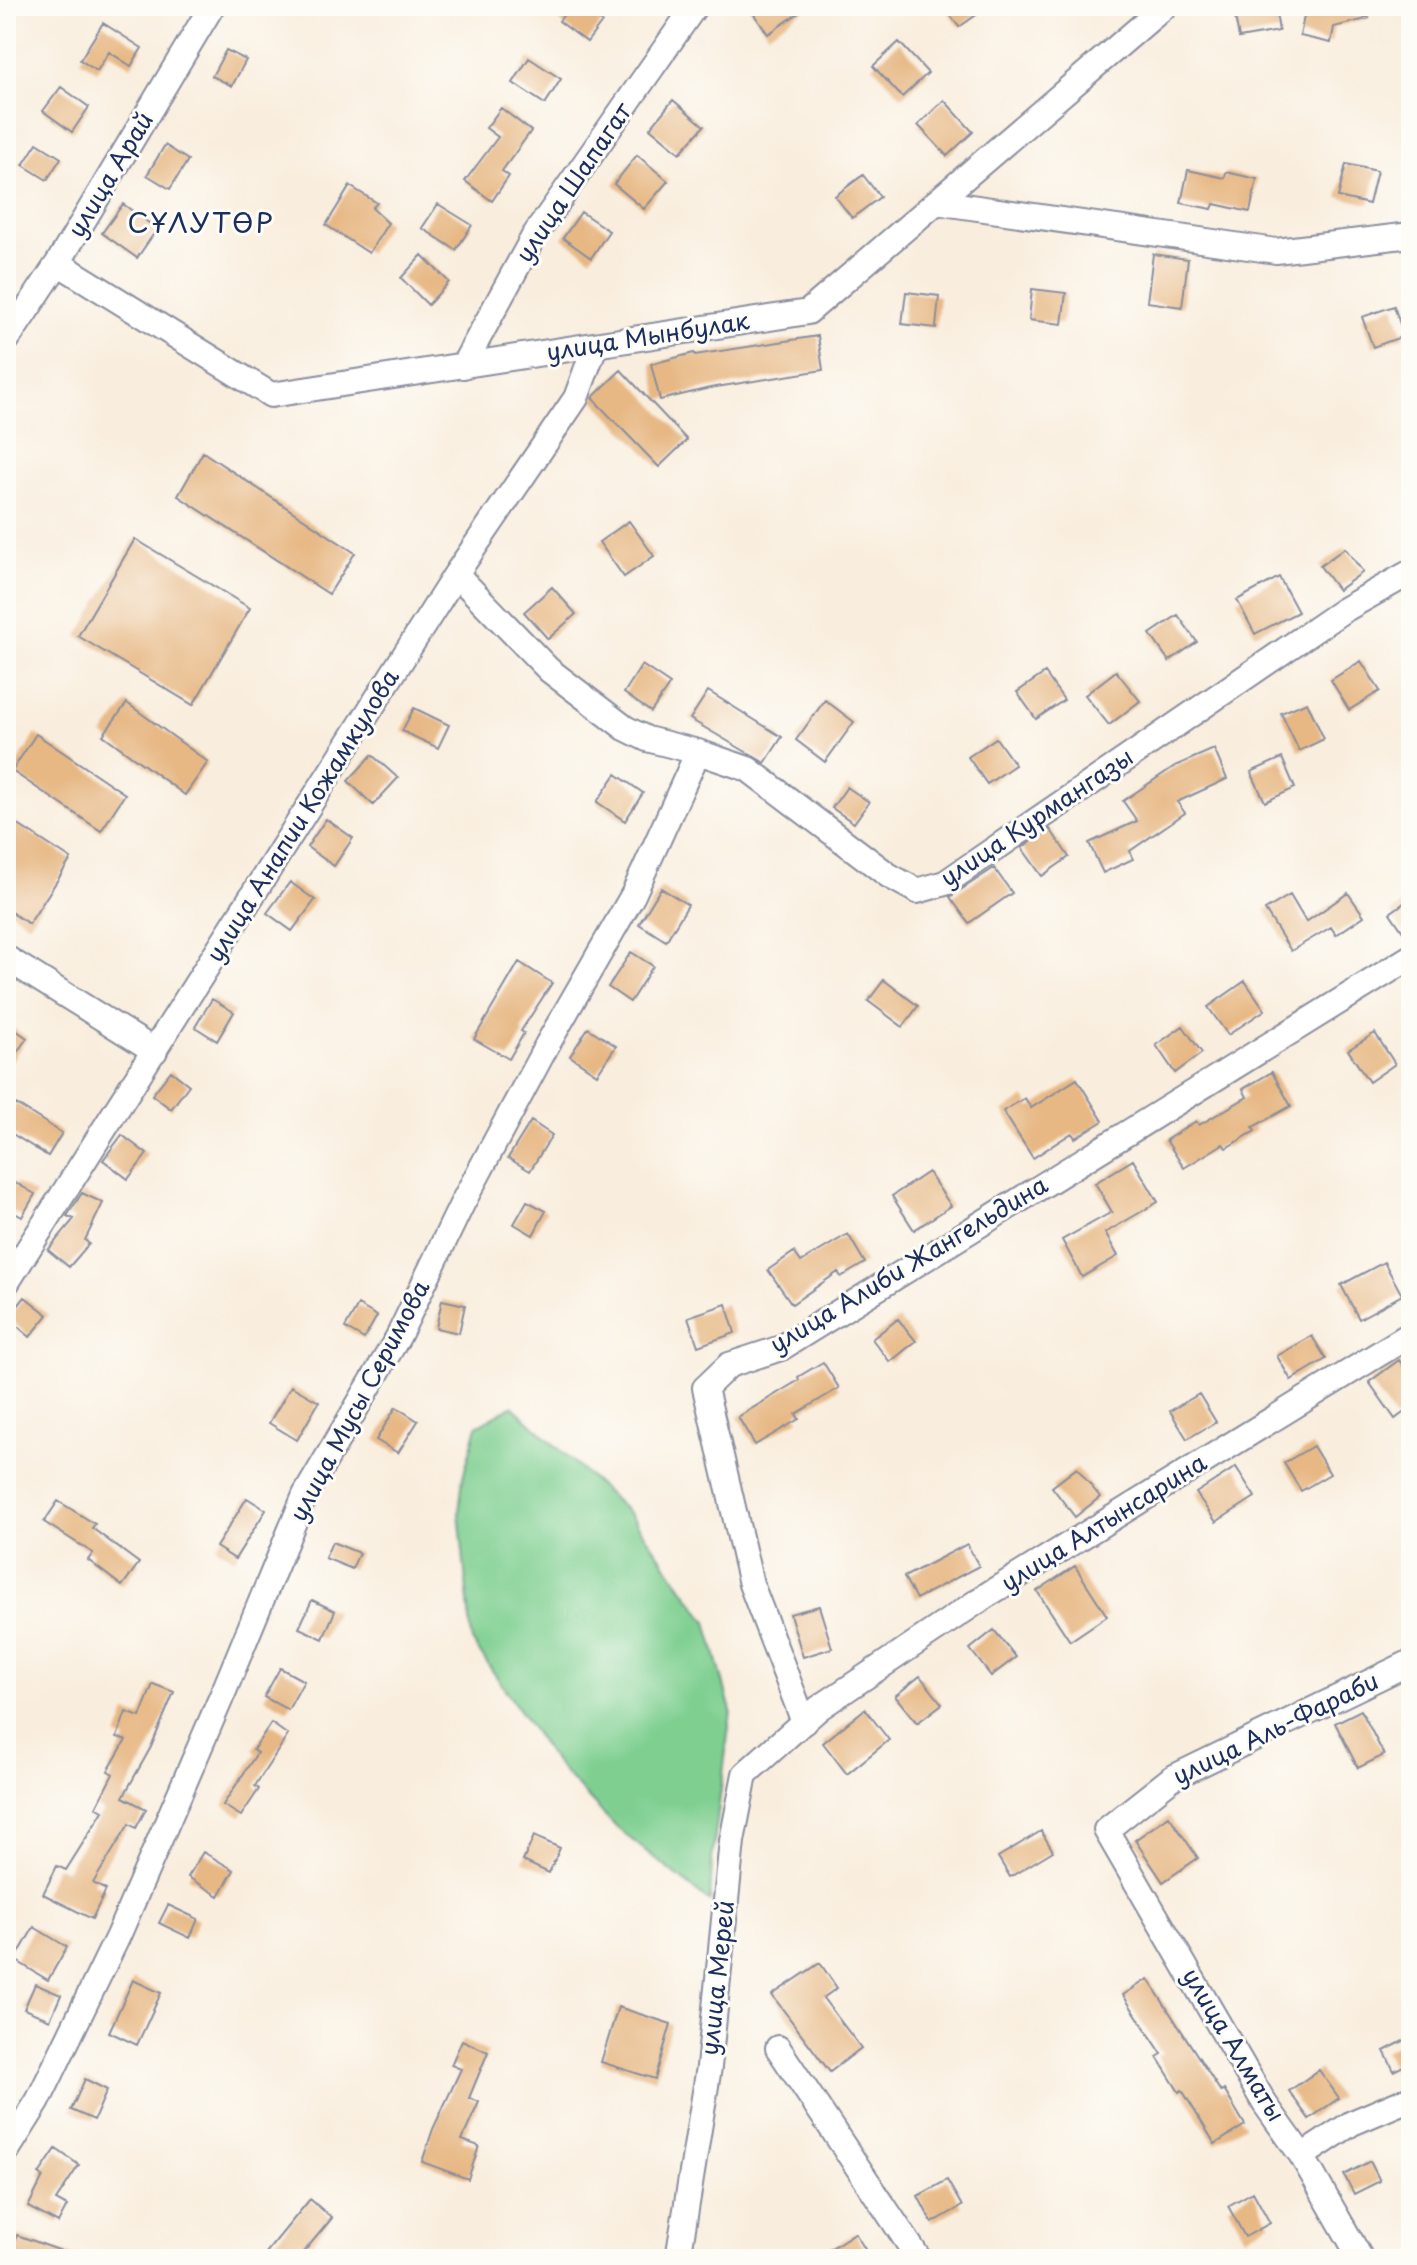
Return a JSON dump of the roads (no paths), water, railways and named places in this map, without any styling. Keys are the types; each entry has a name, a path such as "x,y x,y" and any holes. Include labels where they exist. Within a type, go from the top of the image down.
{"street":[{"name":"улица Арай","path":"6,341 58,263 212,6"},
{"name":"улица Шапагат","path":"463,366 534,236 695,6"},
{"name":"улица Мынбулак","path":"58,263 271,395 808,312 1165,6"},
{"path":"936,202 1276,251 1411,235"},
{"name":"улица Анапии Кожамкулова","path":"6,1284 456,574 576,398 595,346"},
{"name":"улица Курмангазы","path":"698,752 748,769 888,875 917,891 945,883 1342,611 1411,572"},
{"path":"456,574 549,670 625,728 647,739 698,752"},
{"name":"улица Мусы Серимова","path":"6,2152 38,2101 118,1936 305,1495 398,1337 470,1189 547,1045 633,895 698,752"},
{"name":"улица Алиби Жангельдина","path":"804,1722 751,1584 705,1388 729,1365 781,1348 1411,957"},
{"path":"6,958 155,1051"},
{"name":"улица Алтынсарина","path":"804,1722 819,1708 987,1595 1411,1334"},
{"name":"улица Аль-Фараби","path":"1106,1830 1172,1778 1411,1662"},
{"name":"улица Мерей","path":"678,2259 709,2067 732,1841 745,1774 804,1722"},
{"name":"улица Алматы","path":"1106,1830 1265,2104 1302,2156 1361,2259"},
{"path":"778,2048 919,2259"},
{"path":"1302,2156 1352,2123 1411,2098"}],"district":[{"name":"СҰЛУТӨР","path":"201,223"}]}
